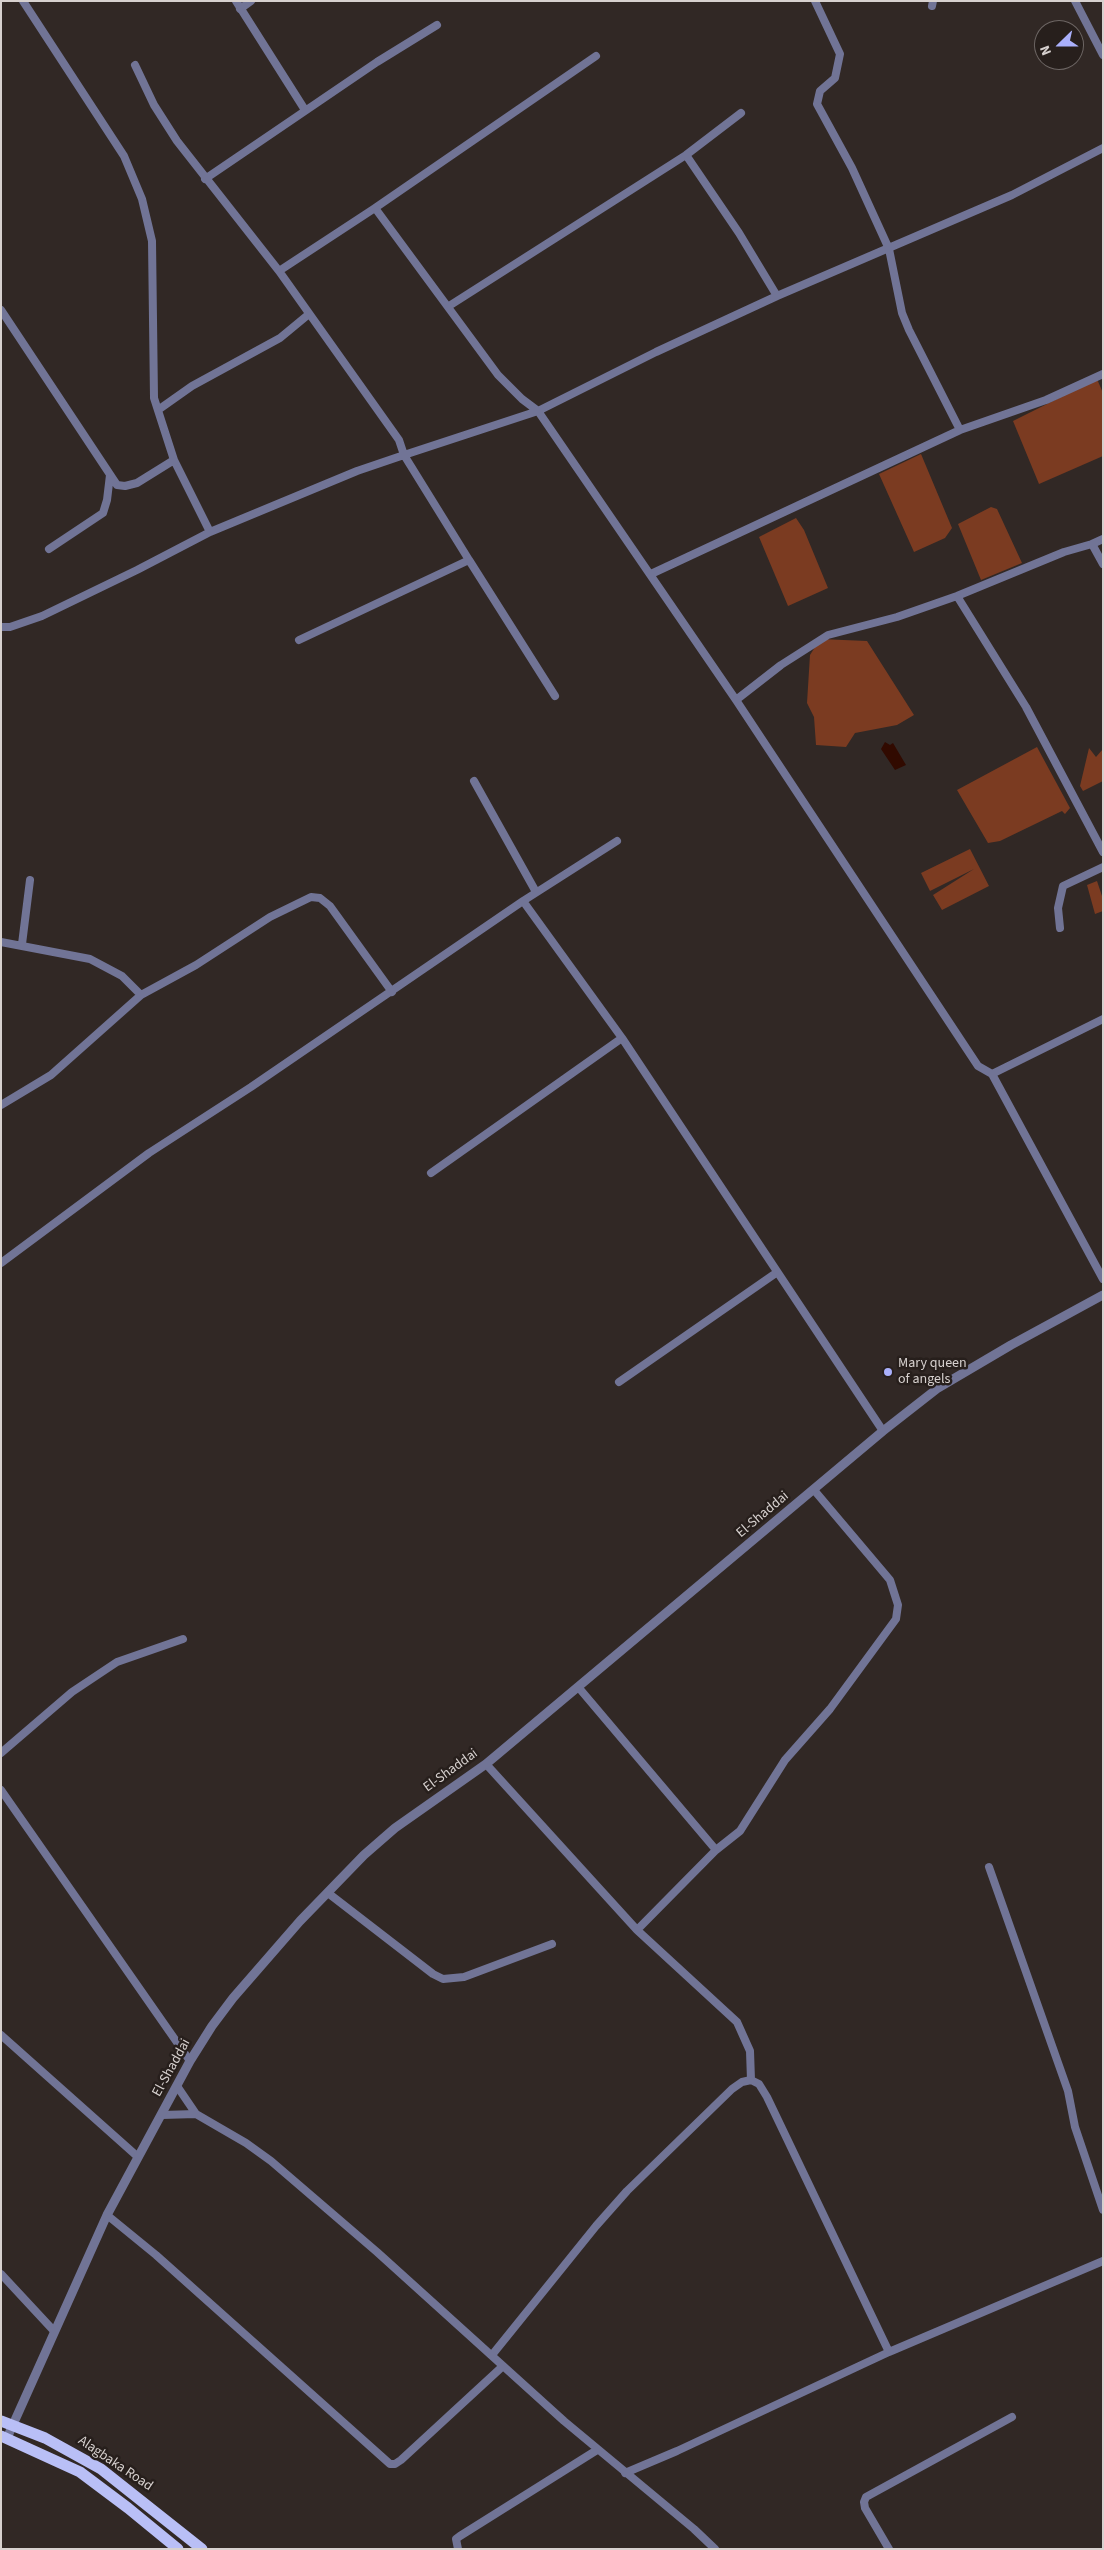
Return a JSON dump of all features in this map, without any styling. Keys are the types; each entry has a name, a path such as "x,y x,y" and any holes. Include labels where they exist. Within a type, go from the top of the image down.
{"main road":[{"name":"Alagbaka Road","path":"6,2422 77,2454 101,2470 202,2549"},
{"name":"Alagbaka Road","path":"4,2437 80,2472 178,2549"}],"street":[{"path":"23,1 124,156 142,199 152,241 152,385 174,460 210,532"},
{"path":"236,1 305,110"},
{"path":"240,9 250,1"},
{"path":"815,1 840,54 835,78 820,91 817,104 852,168 889,249 902,313 908,330 960,430"},
{"path":"1075,1 1103,54"},
{"path":"205,179 305,110 437,25"},
{"path":"279,271 375,208 596,56"},
{"path":"135,66 154,105 205,179 279,271 399,440 404,455 468,560 555,696"},
{"path":"449,306 686,155 741,113"},
{"path":"1,627 10,627 42,616 210,532 357,471 538,411 656,352 777,296 1012,195 1103,148"},
{"path":"686,155 739,233 777,296"},
{"path":"375,208 498,375 522,399 538,411 736,700 978,1066 992,1074 1103,1279"},
{"path":"1,310 117,485 125,486 136,483 174,460"},
{"path":"158,410 192,386 280,338 309,314"},
{"path":"650,574 960,430 1046,400 1103,374"},
{"path":"49,549 102,513 107,500 110,474"},
{"path":"736,700 781,665 828,635 897,617 957,596 1064,552 1103,539"},
{"path":"1092,544 1103,564"},
{"path":"299,640 468,560"},
{"path":"957,596 1026,707 1103,852"},
{"path":"474,781 536,892"},
{"path":"1,1263 149,1154 392,992 536,892 617,841"},
{"path":"1060,928 1058,908 1063,886 1103,867"},
{"path":"22,944 30,880"},
{"path":"1,1105 51,1075 141,995 196,965 270,918 311,897 320,898 330,906 392,992"},
{"path":"523,902 622,1038 776,1273 883,1431"},
{"path":"1,942 22,944 90,958 122,976 141,995"},
{"path":"992,1074 1103,1019"},
{"path":"431,1173 622,1038"},
{"path":"619,1382 776,1273"},
{"name":"El-Shaddai","path":"4,2437 6,2422 54,2331 107,2215 190,2061 212,2026 233,1998 328,1892 364,1855 395,1828 486,1764 579,1688 883,1431 938,1388 1011,1345 1103,1295"},
{"path":"638,1930 716,1850 740,1831 785,1760 830,1709 896,1619 898,1605 890,1580 814,1490"},
{"path":"1,1753 72,1692 117,1662 184,1639"},
{"path":"579,1688 716,1850"},
{"path":"486,1764 638,1930 737,2022 750,2051 751,2080"},
{"path":"1,1790 190,2061"},
{"path":"990,1867 1068,2091 1075,2127 1103,2210"},
{"path":"328,1892 443,1979 464,1977 552,1944"},
{"path":"1,2035 138,2157"},
{"path":"492,2355 596,2226 627,2192 732,2089 742,2082 751,2080 759,2084 767,2098 889,2352"},
{"path":"177,2086 196,2114 271,2161 597,2450 694,2529 714,2549"},
{"path":"162,2115 196,2114"},
{"path":"107,2215 156,2255 390,2464 395,2464 401,2460 504,2366"},
{"path":"625,2473 677,2451 889,2352 1103,2262"},
{"path":"1,2274 54,2331"},
{"path":"889,2549 865,2508 864,2502 866,2497 1012,2417"},
{"path":"458,2549 456,2539 460,2536 597,2450"}],"shaded area":[{"path":"1097,379 1103,393 1103,456 1039,484 1013,421"},
{"path":"921,454 952,528 945,538 914,552 879,474"},
{"path":"991,507 997,509 1022,563 981,580 958,524"},
{"path":"796,518 804,530 828,588 788,606 759,537"},
{"path":"820,639 867,641 914,715 897,725 855,733 846,747 816,745 814,717 807,703 810,655"},
{"path":"885,742 890,745 893,743 906,765 895,770 881,749"},
{"path":"1037,747 1070,808 1065,814 1062,811 1000,841 988,843 957,790"},
{"path":"1089,748 1096,757 1103,749 1103,781 1083,791 1080,786"},
{"path":"970,849 989,886 942,910 933,895 974,869 930,891 921,873"},
{"path":"1097,881 1103,899 1103,911 1095,914 1087,885"}],"place":[{"name":"Mary queen of angels","path":"888,1372"}]}
